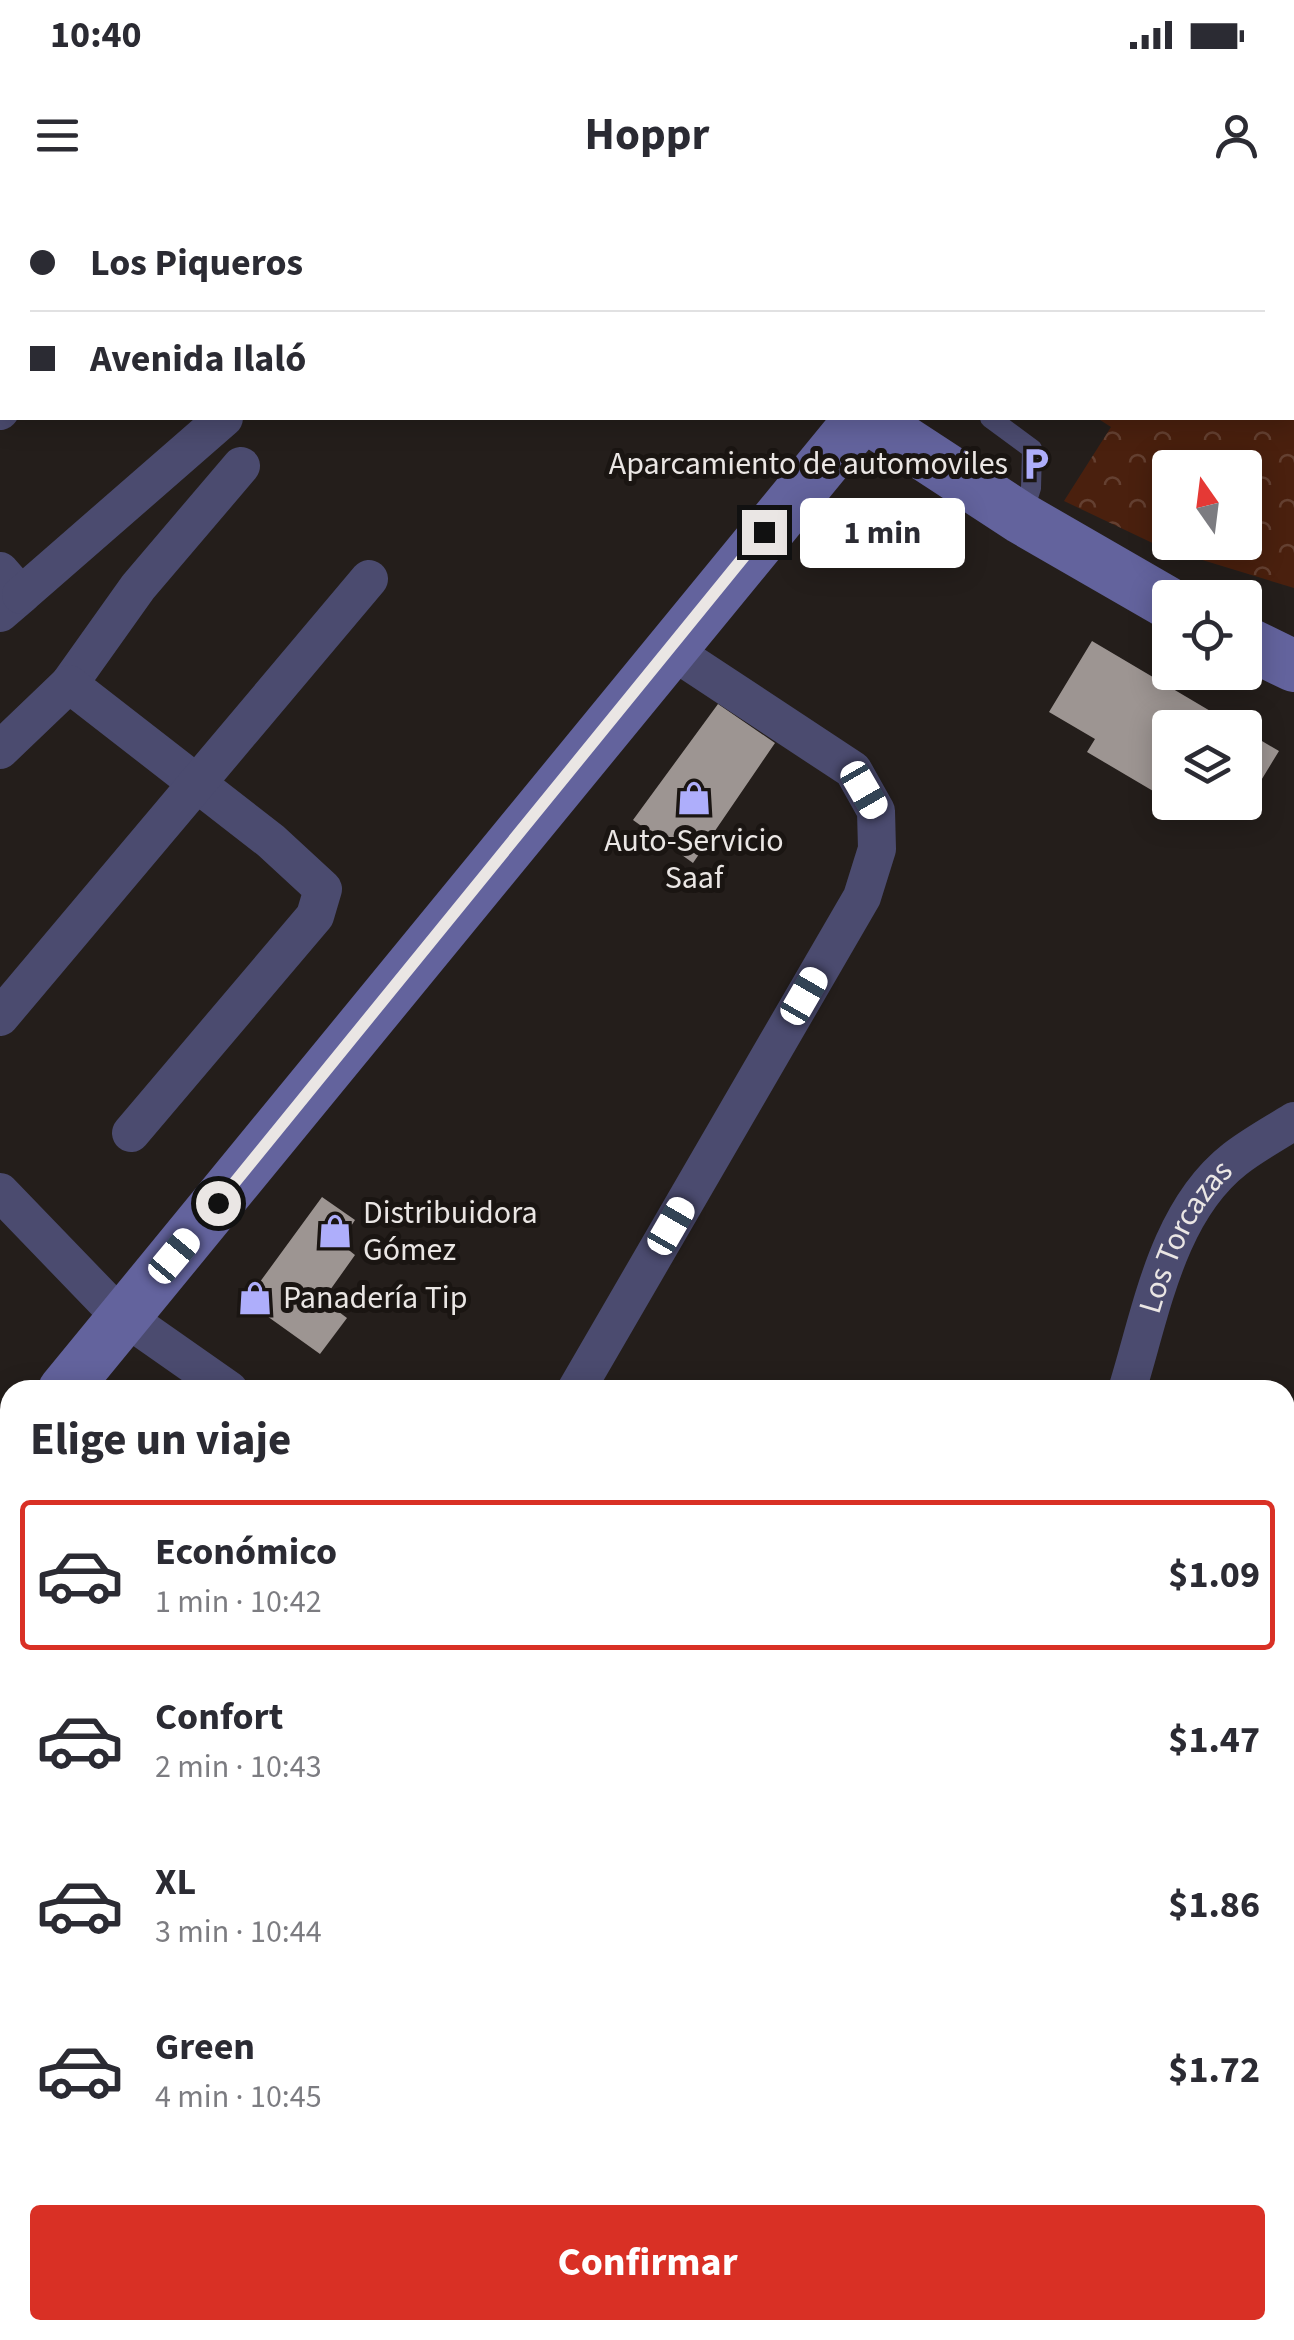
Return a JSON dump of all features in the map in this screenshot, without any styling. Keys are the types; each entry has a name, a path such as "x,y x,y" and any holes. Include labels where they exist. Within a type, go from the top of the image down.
{"main road":[{"path":"71,1380 312,1050 822,420"},
{"path":"56,1380 118,1312 668,648 873,420 1022,518 1152,594"},
{"path":"1262,650 1294,666"}],"street":[{"path":"7,593 222,420"},
{"path":"0,750 69,684 138,587 242,466"},
{"path":"0,1017 370,579"},
{"path":"582,1380 862,897 877,849 876,811 853,770 668,648"},
{"path":"69,684 321,883 323,898 315,916 131,1134"},
{"name":"Los Torcazas","path":"1130,1380 1173,1245 1197,1199 1233,1160 1294,1121"},
{"path":"0,1192 118,1312 215,1380"}],"lane":[{"path":"993,420 1032,449 1031,488 1022,518"}],"green space":[{"path":"1100,420 1294,420 1294,588 1202,560 1262,560 1262,450 1152,450 1152,543 1064,501 1111,427"}],"building":[{"path":"1092,641 1152,677 1152,690 1175,690 1209,710 1152,710 1152,790 1087,752 1095,739 1049,712"},
{"name":"Auto-Servicio Saaf","path":"718,704 775,743 693,863 633,820"},
{"path":"1262,741 1279,751 1262,779"},
{"path":"322,1197 355,1220 340,1243 355,1255 323,1300 347,1318 320,1354 246,1301"}],"place":[{"name":"Aparcamiento de automoviles","path":"1036,464"},
{"name":"Auto-Servicio Saaf","path":"694,798"},
{"name":"Distribuidora Gómez","path":"335,1231"},
{"name":"Panadería Tip","path":"255,1298"}],"route":[{"path":"218,1203 764,532"}]}
